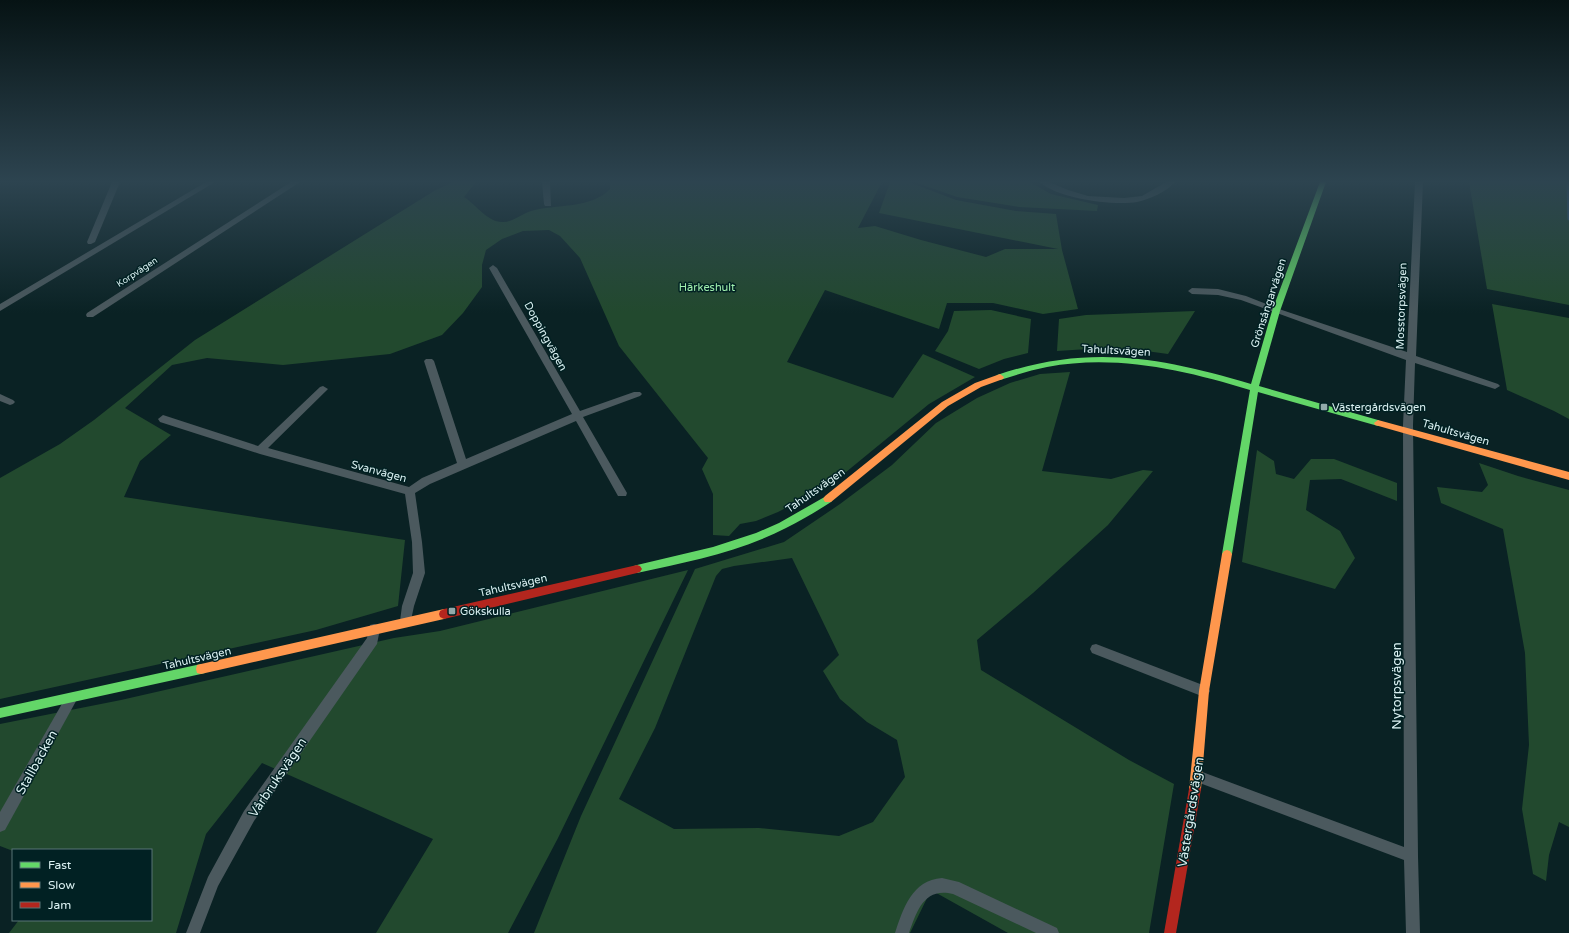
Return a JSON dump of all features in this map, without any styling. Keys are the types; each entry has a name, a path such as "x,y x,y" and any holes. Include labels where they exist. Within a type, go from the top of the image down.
{"street":[{"path":"91,242 98,226"},
{"path":"0,308 138,226"},
{"name":"Korpvägen","path":"90,315 229,226"},
{"name":"Grönsångarvägen","path":"1255,388 1276,311 1307,226"},
{"name":"Mosstorpsvägen","path":"1409,434 1416,226"},
{"name":"Doppingvägen","path":"493,268 622,493"},
{"name":"Mosstorpsvägen","path":"1192,291 1218,292 1243,298 1276,311 1495,386"},
{"name":"Tahultsvägen","path":"0,713 71,699 718,551 762,536 799,518 839,490 948,402 976,386 1016,371 1068,361 1095,359 1167,365 1255,388 1409,434 1569,476"},
{"path":"429,361 462,465"},
{"name":"Västergårdsvägen","path":"1170,933 1197,776 1204,691 1255,388"},
{"path":"260,450 322,389"},
{"path":"410,491 426,481 462,465 577,416 636,394"},
{"path":"0,397 10,402"},
{"name":"Svanvägen","path":"163,419 260,450 410,491 419,573 408,606 406,622"},
{"name":"Nytorpsvägen","path":"1409,434 1411,856 1413,933"},
{"name":"Vårbruksvägen","path":"193,933 213,882 249,816 373,640 374,629"},
{"path":"1096,649 1204,691"},
{"name":"Stallbacken","path":"0,825 71,699"},
{"path":"1197,776 1411,856"},
{"path":"902,933 912,906 925,890 938,884 954,887 1052,933"}],"green space":[{"name":"Härkeshult","path":"379,226 859,226 858,228 875,226 986,257 1005,249 1058,249 941,226 1058,226 1062,250 1078,309 1043,314 993,303 947,303 939,329 825,290 787,362 893,398 923,354 975,377 929,404 829,486 778,512 756,521 740,524 729,536 713,535 713,494 702,469 708,458 619,346 580,258 560,236 549,230 523,231 502,239 486,250 482,265 482,287 463,313 442,335 390,354 283,365 207,358 172,365 125,408 171,435 140,461 124,497 405,540 398,606 316,630 0,699 0,478 60,444 94,420 195,340"},
{"path":"1476,226 1569,226 1569,305 1487,289"},
{"path":"1492,304 1569,318 1569,419 1507,390"},
{"path":"991,310 1031,319 1028,353 1004,359 979,369 935,351 948,331 954,311"},
{"path":"1195,311 1168,354 1112,349 1057,351 1059,319 1086,315"},
{"path":"1070,372 1042,471 1111,479 1143,470 1153,471 1108,525 1033,593 977,640 981,670 1129,760 1174,784 1149,933 1008,933 931,890 910,933 534,933 581,816 695,569 784,542 840,504 892,465 936,423 977,398 1010,383 1040,374","holes":["792,558 839,655 823,671 840,699 867,722 897,740 905,777 873,822 839,836 759,828 674,829 619,799 655,728 716,576 722,569"]},
{"path":"1257,450 1274,461 1276,474 1294,479 1311,459 1334,459 1397,483 1397,501 1341,479 1310,480 1306,510 1340,531 1355,558 1335,589 1242,562"},
{"path":"1479,463 1518,476 1569,490 1569,827 1559,822 1549,855 1546,881 1533,874 1522,809 1529,745 1525,653 1503,529 1441,503 1437,487 1482,492 1488,485"},
{"path":"688,570 558,838 508,933 376,933 433,839 262,763 206,834 176,933 9,933 18,921 152,921 152,849 12,849 12,851 0,846 0,724 121,700 394,638 440,631"}],"traffic: fast":[{"path":"1227,554 1255,383 1276,311 1307,226"},
{"path":"1000,377 1023,369 1072,361 1097,359 1146,362 1211,375 1378,423"},
{"path":"637,569 713,551 759,536 805,514 828,499"},
{"path":"0,713 201,669"}],"traffic: slow":[{"path":"828,499 945,404 978,385 1000,377"},
{"path":"1378,423 1569,476"},
{"path":"1195,789 1204,691 1227,554"},
{"path":"201,669 444,614"}],"traffic: jam":[{"path":"444,614 637,569"},
{"path":"1170,933 1195,789"}],"place":[{"name":"Västergårdsvägen","path":"1324,407"},
{"name":"Gökskulla","path":"452,611"}]}
